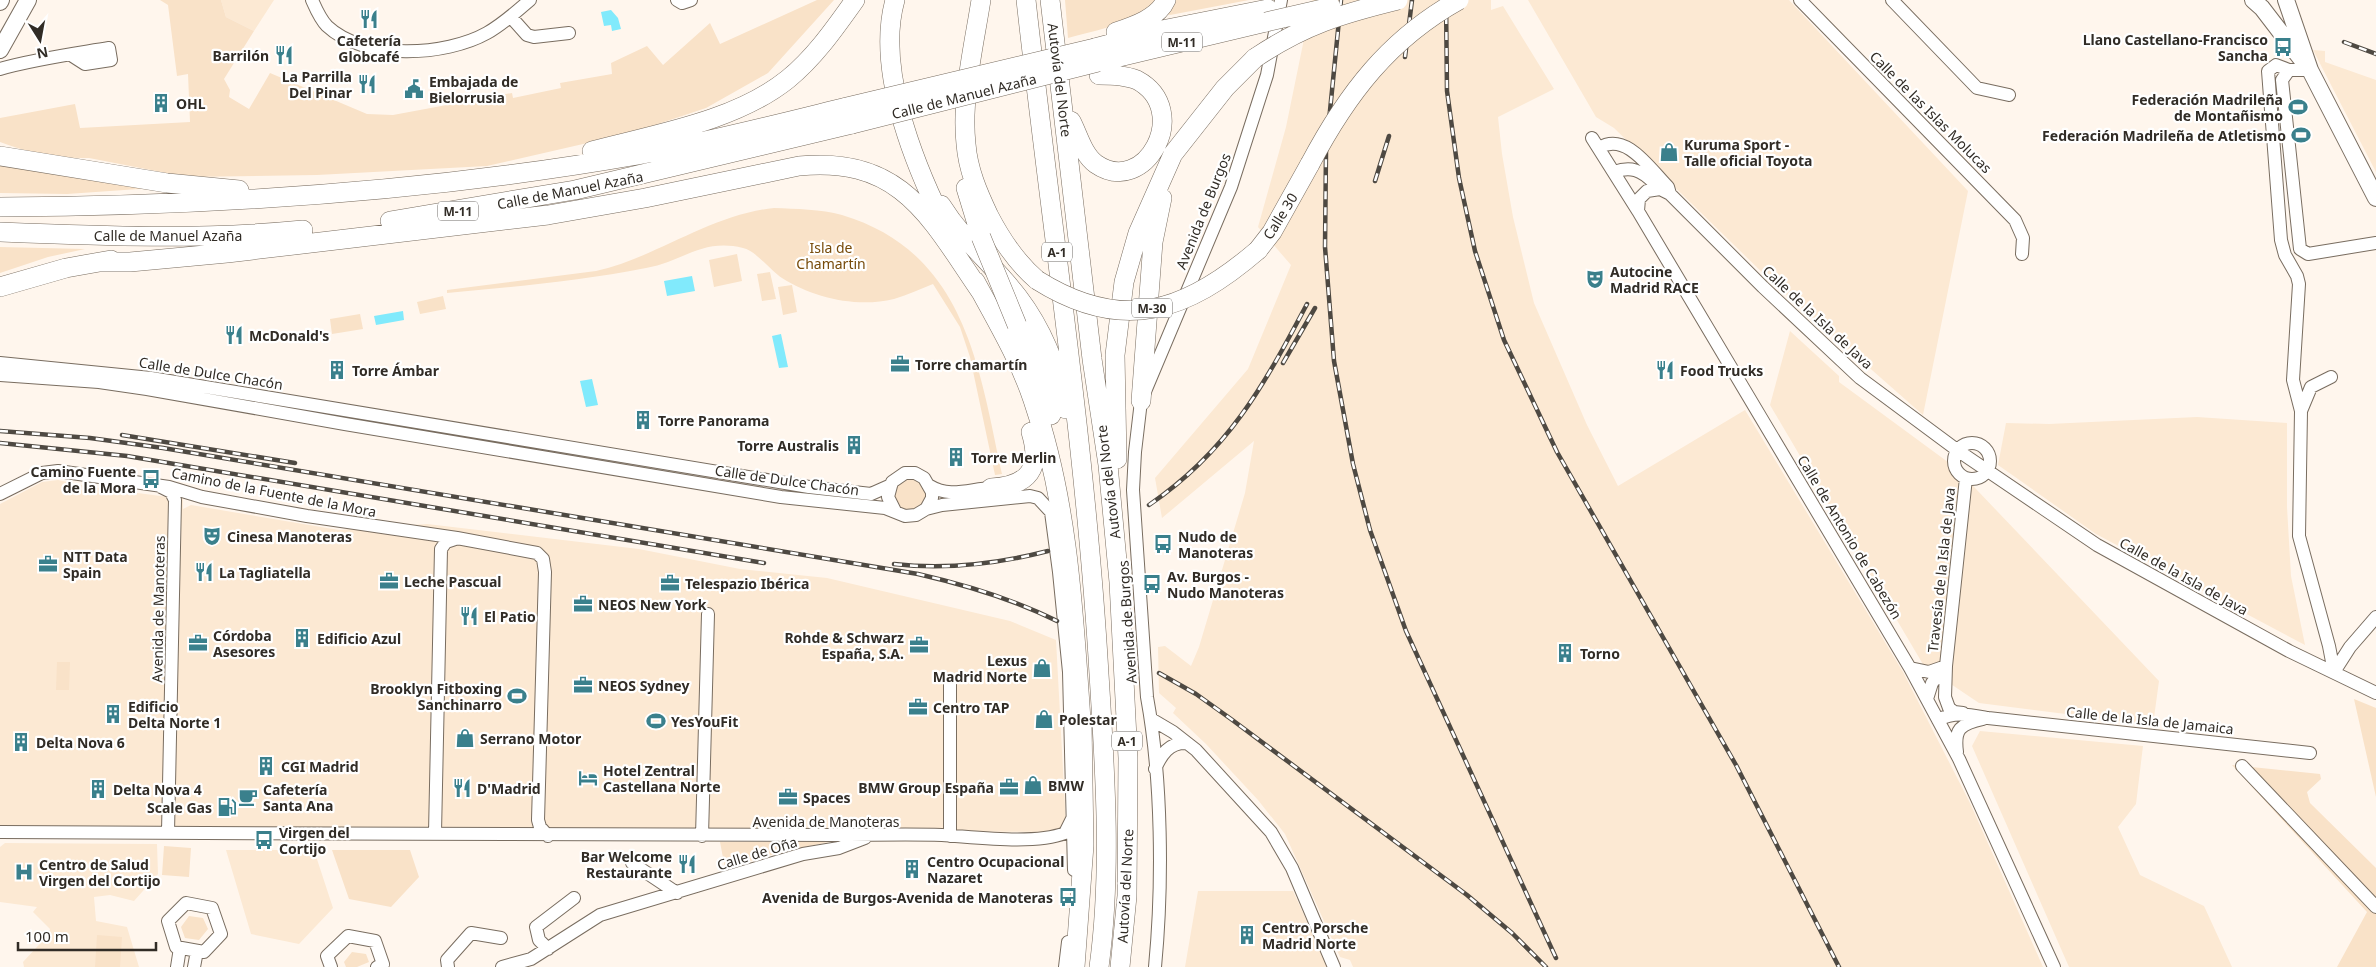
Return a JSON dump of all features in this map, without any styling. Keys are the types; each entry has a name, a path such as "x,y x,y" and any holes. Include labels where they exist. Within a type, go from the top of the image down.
{"highway":[{"path":"504,174 709,119 756,100 789,78 809,58 855,0"},
{"path":"895,0 891,28 894,81 906,132 926,188 1016,358 1045,436 1061,513 1082,734"},
{"name":"M-30","path":"966,145 965,118 981,0"},
{"name":"Autovía del Norte","path":"1026,0 1070,354 1097,625 1104,760 1104,891 1099,967"},
{"name":"Autovía del Norte","path":"1050,0 1065,111 1092,359 1113,514 1119,582 1128,758 1127,896 1120,967"},
{"path":"1055,38 1057,0"},
{"path":"850,116 876,123 1047,82 1096,56 1150,17 1166,0"},
{"name":"M-11","path":"1272,10 1305,0"},
{"name":"M-11","path":"1096,56 1162,30 1272,10 1362,0"},
{"path":"1113,514 1118,499 1115,355 1124,282 1138,233 1173,154 1225,88 1255,58 1283,39 1312,25 1398,0"},
{"name":"Calle 30","path":"966,145 972,177 997,232 1017,262 1037,280 1059,293 1108,310 1155,308 1172,304 1203,292 1233,272 1258,250 1272,232 1346,100 1380,61 1424,23 1459,0"},
{"path":"1065,111 1083,147 1094,163 1110,172 1127,171 1140,165 1151,155 1159,141 1163,126 1160,105 1152,92 1136,80 1119,75 1096,56"},
{"name":"Calle de Manuel Azaña","path":"0,232 123,237 265,234 417,217 575,190 850,116 941,83 1096,56"},
{"name":"Calle de Manuel Azaña","path":"0,207 121,206 372,191 647,153 850,116"},
{"path":"1141,401 1153,242 1163,194 1192,131"},
{"path":"906,132 936,197 951,220 966,241 1018,296 1044,340 1064,399 1085,504"},
{"path":"966,145 961,158 963,178 981,237 1032,358 1049,408 1059,442 1068,500 1080,618 1084,845 1076,967"},
{"path":"0,150 20,159"},
{"path":"0,156 143,179 282,196"},
{"path":"100,262 130,262 227,253 539,216 645,198 799,166 819,164 848,167 870,173 904,192 928,216 981,292"},
{"path":"904,192 905,196 944,247 996,342 1013,379 1032,433 1036,457 1030,473 1011,486 991,488"},
{"path":"417,217 442,220 461,219 584,208"},
{"path":"0,287 66,268 246,242 265,234"},
{"path":"1069,592 1069,672"}],"main road":[{"path":"1,48 28,0"},
{"path":"2253,0 2262,8 2310,70"},
{"path":"2286,0 2310,70 2376,198"}],"street":[{"path":"312,0 320,17 338,35 364,45 402,52 428,52 458,44 486,33 511,17 530,0"},
{"path":"677,0 682,3 691,0"},
{"name":"Calle de las Islas Molucas","path":"1800,0 2015,220 2022,238 2022,254"},
{"path":"1892,0 1977,88 2009,96"},
{"name":"Avenida de Burgos","path":"1155,967 1159,898 1158,807 1151,719 1147,697 1133,490 1141,401 1231,187 1268,75 1272,10"},
{"path":"511,17 527,35 534,37 569,33"},
{"path":"1,48 17,65"},
{"path":"0,69 71,55"},
{"path":"2310,70 2289,70 2276,65 2268,71 2281,240 2284,256 2297,276 2299,284 2293,380 2302,411 2299,536 2309,579 2329,646 2334,672"},
{"path":"2289,70 2282,80 2300,249 2304,253 2376,243"},
{"name":"Calle de Antonio de Cabezón","path":"1595,143 1638,211 1910,668 1957,756 2054,967"},
{"name":"Calle de la Isla de Java","path":"1595,143 1613,143 1628,147 1668,187 1665,192"},
{"name":"Calle de la Isla de Java","path":"1614,172 1624,169 1638,170 1665,192 1860,378 1957,450 2096,546 2289,650 2376,693"},
{"path":"1638,211 1642,194 1653,188 1665,192"},
{"name":"Calle de Dulce Chacón","path":"0,363 370,428 465,443 573,454"},
{"name":"Calle de Dulce Chacón","path":"0,375 43,372 150,378 466,430 573,454 677,472 781,496 895,511"},
{"path":"2302,411 2311,387 2331,377"},
{"path":"370,428 372,415"},
{"path":"465,443 466,430"},
{"path":"1971,442 1982,446 1990,460 1987,471 1977,478 1966,478 1954,466 1957,450 1971,442"},
{"name":"Camino de la Fuente de la Mora","path":"0,494 48,471 66,472 179,489 202,497 428,536 457,538 537,553 543,559 545,572 538,820"},
{"name":"Calle de Dulce Chacón","path":"677,472 783,483 863,494 878,492 890,486"},
{"path":"991,488 948,492 939,491 930,486 924,478 910,472 895,478 890,486 889,502 895,511 911,516 926,509 1030,496 1038,498 1051,512 1069,672 1074,815 1073,879 1065,967"},
{"name":"Travesía de la Isla de Java","path":"1964,714 1954,712 1946,702 1946,666 1966,478"},
{"path":"781,496 783,483"},
{"name":"Avenida de Manoteras","path":"158,486 171,492 175,500 168,832"},
{"path":"926,509 932,498 930,486"},
{"path":"435,833 441,549 446,542 457,538"},
{"path":"702,836 708,614"},
{"path":"2334,672 2350,648 2376,617"},
{"path":"1927,699 1932,683 1946,666"},
{"name":"Travesía de la Isla de Java","path":"1910,668 1929,672 1946,666"},
{"path":"823,835 853,843 893,842 950,836 950,679"},
{"name":"Calle de la Isla de Jamaica","path":"1938,720 1946,716 1964,714 2310,753"},
{"name":"Calle de la Isla de Jamaica","path":"1957,756 1956,740 1959,729 1972,721 1988,718"},
{"path":"1151,719 1196,750 1271,832 1292,868 1334,967"},
{"path":"1155,769 1160,759 1171,746 1180,742 1187,743"},
{"path":"2242,766 2376,907"},
{"name":"Avenida de Manoteras","path":"1044,838 1064,833 1074,815"},
{"path":"527,835 536,828 538,820"},
{"path":"538,820 540,827 548,836"},
{"name":"Avenida de Manoteras","path":"0,832 435,833 548,836 905,835 1044,838 1059,840 1068,846 1073,879"},
{"name":"Calle de Oña","path":"502,967 531,959 600,916 803,854 853,843 861,839 905,835"},
{"path":"632,863 677,893"},
{"path":"548,949 539,940 536,927 574,898"},
{"path":"186,903 212,908 221,934 204,952 197,951 176,948 168,920 186,903"},
{"path":"448,967 447,960 471,933 501,938"},
{"path":"331,967 328,956 348,936 375,941 383,964 377,967"},
{"path":"177,967 180,948"},
{"path":"194,967 197,951"}],"shaded area":[{"path":"221,0 274,0 254,31 226,17"},
{"path":"1312,0 1491,0 1491,10 1503,6 1554,89 1498,117 1502,154 1513,217 1534,303 1587,425 1618,486 1745,410 1903,672 1970,803 2043,967 1353,967 1350,960 1340,957 1285,834 1258,800 1206,744 1173,713 1176,708 1159,693 1158,647 1165,646 1191,666 1199,647 1245,493 1254,441 1162,518 1155,478 1248,369 1291,265 1258,227 1286,127"},
{"path":"1528,0 1789,0 1968,191 1923,415 1771,281 1614,128 1596,117"},
{"path":"2313,50 2325,51 2325,62 2376,80 2376,172"},
{"path":"1790,331 1839,376 1839,382 1956,468 2159,681 2153,725 1979,703 1924,666 1770,405"},
{"path":"2197,417 2287,423 2287,507 2291,576 2305,645 2096,534 1998,465 2006,423 2049,424"},
{"path":"58,480 85,486 183,499 183,509 191,505 339,530 427,524 639,549 740,569 827,578 1010,621 1056,640 1066,825 1059,832 0,828 0,504 42,482"},
{"path":"1980,731 2143,746 2136,804 2118,827 2140,875 2204,906 2232,967 2069,967 1972,746"},
{"path":"5,843 157,844 158,874 134,901 110,895 94,897 96,921 127,927 139,967 24,967 23,962 49,934 50,929 33,912 37,907 0,902 0,847"},
{"path":"226,850 314,850 333,908 299,944 251,934"},
{"path":"1198,891 1293,891 1328,967 1185,967"}],"green space":[{"path":"160,0 221,0 226,17 254,31 224,79 230,90 229,97 249,109 270,73 367,114 393,115 512,93 513,98 561,88 560,83 612,74 611,63 647,46 663,65 710,23 720,44 817,0 834,0 768,73 706,108 631,133 487,166 317,175 187,177 89,158 44,154 0,142 0,118 75,104 80,128 190,122 188,74 177,76 168,5"},
{"path":"1065,0 1156,0 1137,15 1127,20 1103,29 1068,38"},
{"path":"1174,0 1249,0 1167,14"},
{"path":"0,162 153,188 67,194 0,193"},
{"name":"Isla de Chamartín","path":"774,208 834,213 883,232 916,256 941,285 960,318 974,354 985,393 1002,474 995,475 970,357 960,327 933,284 894,299 880,302 850,302 821,296 794,285 778,275 748,250 729,246 716,246 704,248 659,265 621,273 447,293 447,290 596,271 619,265 727,219 750,212"},
{"path":"0,247 85,249 48,257 0,273"},
{"path":"737,254 742,281 714,287 709,260"},
{"path":"770,272 776,299 762,301 757,274"},
{"path":"792,285 797,312 783,315 778,287"},
{"path":"443,296 446,309 420,314 417,302"},
{"path":"360,314 363,329 332,334 330,319"},
{"path":"910,478 921,483 926,494 921,505 910,510 899,505 894,494 899,483"},
{"path":"57,662 70,662 69,690 56,690"},
{"path":"2354,699 2376,708 2376,797"},
{"path":"2232,765 2320,774 2321,779 2307,792 2310,803 2376,868 2376,967 2337,967 2367,912"},
{"path":"720,842 829,842 785,851 725,868"},
{"path":"164,846 191,848 189,877 162,875"},
{"path":"332,850 410,850 419,877 391,907 349,899"},
{"path":"189,916 203,918 208,929 199,940 185,938 181,927"},
{"path":"97,935 122,937 120,967 95,967"},
{"path":"352,952 366,954 369,962 357,967 346,967 344,962"}],"water":[{"path":"611,10 618,18 621,29 612,31 611,25 604,26 601,12"},
{"path":"692,276 695,291 667,296 664,281"},
{"path":"403,311 404,320 376,325 374,316"},
{"path":"781,334 788,367 779,368 772,336"},
{"path":"592,379 598,405 586,407 580,381"}],"railway":[{"path":"1341,0 1326,151 1325,247 1334,361 1353,464 1370,530 1406,631 1556,958"},
{"path":"1405,57 1412,0"},
{"path":"1446,0 1447,91 1459,178 1475,251 1504,340 1557,452 1736,765 1839,967"},
{"path":"2344,42 2376,54"},
{"path":"1375,181 1389,136"},
{"path":"1149,505 1177,484 1222,440 1259,390 1307,304"},
{"path":"1283,363 1315,308"},
{"path":"0,431 90,438 163,448 918,574 989,593 1057,621"},
{"path":"122,435 295,463"},
{"path":"0,443 127,456 764,563"},
{"path":"894,564 913,566 971,565 1048,551"},
{"path":"1159,673 1196,694 1231,719 1467,895 1512,933 1546,967"}],"place":[{"name":"Cafetería Globcafé","path":"369,19"},
{"name":"Llano Castellano-Francisco Sancha","path":"2283,47"},
{"name":"Barrilón","path":"284,55"},
{"name":"La Parrilla Del Pinar","path":"367,84"},
{"name":"Embajada de Bielorrusia","path":"414,89"},
{"name":"OHL","path":"161,103"},
{"name":"Federación Madrileña de Montañismo","path":"2298,107"},
{"name":"Federación Madrileña de Atletismo","path":"2301,135"},
{"name":"Kuruma Sport - Talle oficial Toyota","path":"1669,152"},
{"name":"Autocine Madrid RACE","path":"1595,279"},
{"name":"McDonald's","path":"234,335"},
{"name":"Torre chamartín","path":"900,364"},
{"name":"Torre Ámbar","path":"337,370"},
{"name":"Food Trucks","path":"1665,370"},
{"name":"Torre Panorama","path":"643,420"},
{"name":"Torre Australis","path":"854,445"},
{"name":"Torre Merlin","path":"956,457"},
{"name":"Camino Fuente de la Mora","path":"151,479"},
{"name":"Cinesa Manoteras","path":"212,536"},
{"name":"Nudo de Manoteras","path":"1163,544"},
{"name":"NTT Data Spain","path":"48,564"},
{"name":"La Tagliatella","path":"204,572"},
{"name":"Leche Pascual","path":"389,581"},
{"name":"Telespazio Ibérica","path":"670,583"},
{"name":"Av. Burgos - Nudo Manoteras","path":"1152,584"},
{"name":"NEOS New York","path":"583,604"},
{"name":"El Patio","path":"469,616"},
{"name":"Edificio Azul","path":"302,638"},
{"name":"Córdoba Asesores","path":"198,643"},
{"name":"Rohde & Schwarz España, S.A.","path":"919,645"},
{"name":"Torno","path":"1565,653"},
{"name":"Lexus Madrid Norte","path":"1042,668"},
{"name":"NEOS Sydney","path":"583,685"},
{"name":"Brooklyn Fitboxing Sanchinarro","path":"517,696"},
{"name":"Centro TAP","path":"918,707"},
{"name":"Edificio Delta Norte 1","path":"113,714"},
{"name":"Polestar","path":"1044,719"},
{"name":"YesYouFit","path":"656,721"},
{"name":"Serrano Motor","path":"465,738"},
{"name":"Delta Nova 6","path":"21,742"},
{"name":"CGI Madrid","path":"266,766"},
{"name":"Hotel Zentral Castellana Norte","path":"588,778"},
{"name":"BMW","path":"1033,785"},
{"name":"BMW Group España","path":"1009,787"},
{"name":"D'Madrid","path":"462,788"},
{"name":"Delta Nova 4","path":"98,789"},
{"name":"Cafetería Santa Ana","path":"248,797"},
{"name":"Spaces","path":"788,797"},
{"name":"Scale Gas","path":"227,807"},
{"name":"Virgen del Cortijo","path":"264,840"},
{"name":"Bar Welcome Restaurante","path":"687,864"},
{"name":"Centro Ocupacional Nazaret","path":"912,869"},
{"name":"Centro de Salud Virgen del Cortijo","path":"24,872"},
{"name":"Avenida de Burgos-Avenida de Manoteras","path":"1068,897"},
{"name":"Centro Porsche Madrid Norte","path":"1247,935"}]}
